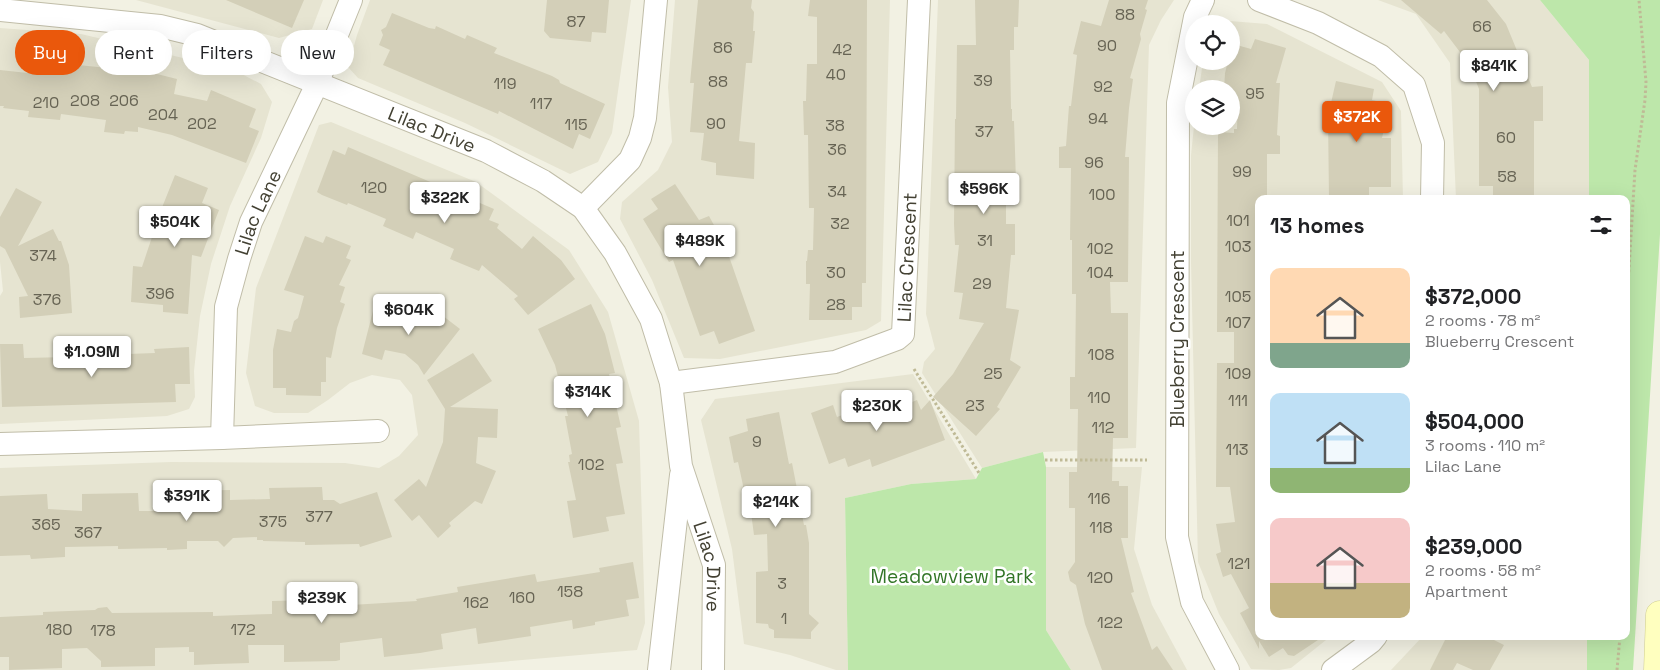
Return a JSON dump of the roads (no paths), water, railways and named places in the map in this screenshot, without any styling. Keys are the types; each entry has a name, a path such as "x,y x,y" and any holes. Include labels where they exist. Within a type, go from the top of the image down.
{"main road":[{"path":"1658,670 1660,615"}],"street":[{"name":"Lilac Lane","path":"222,438 226,307 251,222 317,84 352,0"},
{"path":"583,208 630,160 640,138 645,118 656,0"},
{"name":"Lilac Crescent","path":"671,383 835,362 897,339 903,334 919,0"},
{"name":"Blueberry Crescent","path":"1203,0 1195,17 1178,103 1177,537 1192,602 1228,670"},
{"path":"1259,0 1318,23 1381,56 1414,85 1433,144 1432,195"},
{"name":"Lilac Drive","path":"0,10 160,26 197,35 486,151 543,181 583,208 615,253 650,319 671,383 682,466 714,565 713,670"},
{"path":"0,444 222,438 378,431"},
{"name":"Lilac Drive","path":"659,670 682,466"},
{"path":"1333,670 1373,640"}],"park label":[{"name":"Meadowview Park","path":"952,576"}]}
